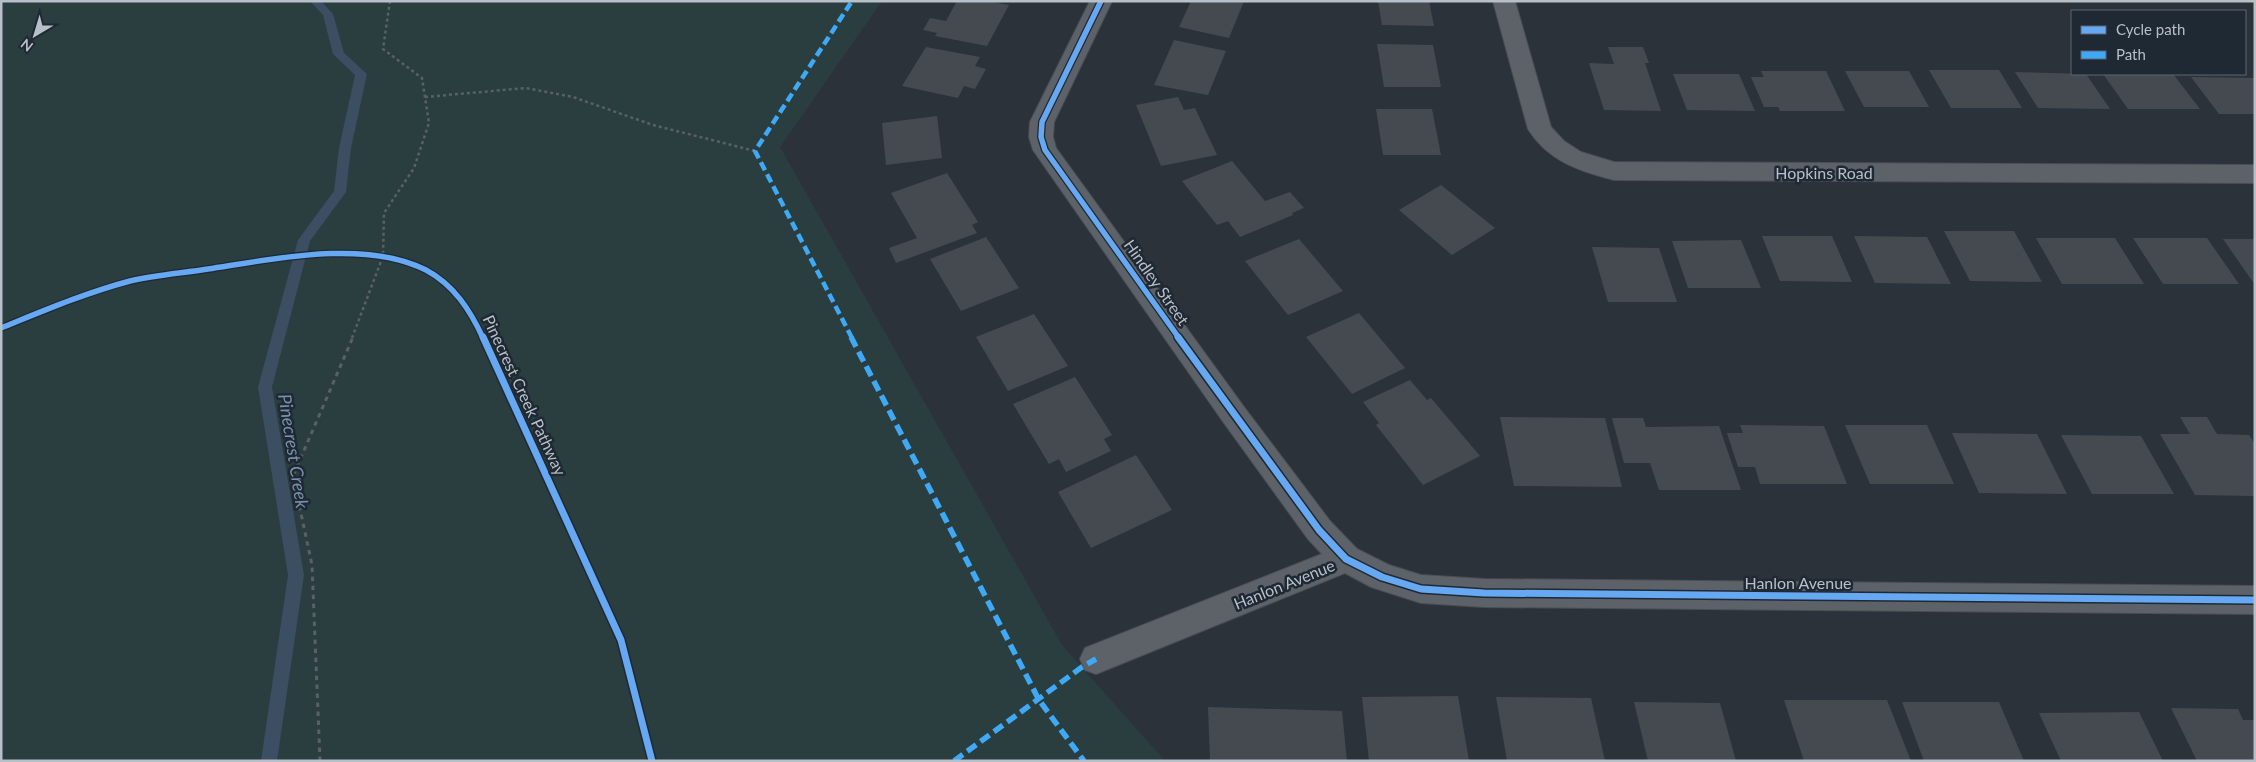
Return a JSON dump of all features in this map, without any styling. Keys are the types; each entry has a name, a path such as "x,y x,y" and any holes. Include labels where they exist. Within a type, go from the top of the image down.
{"street":[{"name":"Hindley Street","path":"1101,1 1042,122 1041,136 1045,150 1234,415 1320,530 1346,559"},
{"name":"Hopkins Road","path":"1504,1 1540,129 1551,144 1568,156 1589,165 1614,170 2255,174"},
{"name":"Hanlon Avenue","path":"1096,659 1346,559 1382,577 1421,589 1484,593 2255,600"}],"path":[{"path":"320,761 312,565 293,476 353,336 383,256 384,213 414,168 429,123 422,78 383,49 390,1"},
{"path":"425,97 526,88 573,97 653,125 755,151"},
{"path":"375,256 392,259"}],"green space":[{"path":"1,1 882,1 780,147 1062,645 1165,761 1,761"}],"building":[{"path":"957,1 987,1 1009,5 987,46 935,36 937,33 923,30 930,18 946,21"},
{"path":"1191,1 1244,1 1229,38 1179,27"},
{"path":"1378,1 1429,1 1434,26 1382,25"},
{"path":"1174,40 1226,51 1208,95 1154,85"},
{"path":"1377,44 1433,45 1441,87 1384,87"},
{"path":"926,47 980,57 975,66 986,69 975,89 964,86 958,98 902,86"},
{"path":"1608,47 1643,47 1649,63 1645,63 1661,111 1604,110 1589,63 1614,64"},
{"path":"1929,70 1999,70 2022,108 1951,108"},
{"path":"1761,71 1826,71 1845,111 1780,111 1778,107 1764,107 1751,77 1764,77"},
{"path":"1845,71 1909,71 1929,107 1864,107"},
{"path":"2015,72 2087,75 2110,109 2038,108"},
{"path":"1673,74 1739,74 1755,111 1687,110"},
{"path":"2104,75 2174,75 2200,109 2128,109"},
{"path":"2191,77 2255,78 2255,114 2219,114"},
{"path":"1178,97 1184,110 1195,108 1217,155 1161,166 1136,105"},
{"path":"1376,109 1432,109 1441,155 1383,155"},
{"path":"937,116 942,158 886,165 882,123"},
{"path":"1232,161 1265,201 1290,192 1304,208 1292,213 1293,215 1240,237 1228,221 1217,225 1182,181"},
{"path":"947,173 978,222 972,225 977,233 896,263 889,248 917,238 891,193"},
{"path":"1441,185 1495,228 1452,255 1399,210"},
{"path":"1944,231 2014,231 2042,282 1970,281"},
{"path":"1762,236 1832,236 1852,282 1780,281"},
{"path":"1854,236 1927,237 1951,284 1875,283"},
{"path":"986,237 1019,288 961,311 930,259"},
{"path":"2036,238 2115,238 2144,284 2062,284"},
{"path":"2133,238 2207,238 2239,284 2163,284"},
{"path":"1299,239 1343,291 1288,315 1245,261"},
{"path":"2223,239 2255,239 2255,285"},
{"path":"1741,240 1761,288 1688,288 1672,241"},
{"path":"1592,247 1659,248 1677,302 1608,302"},
{"path":"1359,313 1405,368 1352,394 1306,337"},
{"path":"1034,314 1068,366 1008,391 976,337"},
{"path":"1075,377 1112,435 1104,439 1111,451 1066,472 1059,459 1049,464 1013,404"},
{"path":"1410,380 1427,400 1431,398 1480,456 1423,485 1376,425 1379,423 1363,402"},
{"path":"1500,417 1605,418 1622,487 1514,486"},
{"path":"2180,417 2207,417 2217,434 2249,435 2255,444 2255,496 2195,495 2160,434 2190,434"},
{"path":"1612,418 1643,418 1646,427 1719,426 1741,490 1659,490 1650,463 1624,463"},
{"path":"1740,425 1824,426 1847,484 1760,484 1755,467 1738,467 1727,433 1743,433"},
{"path":"1845,425 1927,425 1954,484 1870,484"},
{"path":"1952,433 2037,434 2067,494 1979,493"},
{"path":"2061,435 2141,436 2174,494 2092,494"},
{"path":"1136,455 1172,510 1091,548 1058,492"},
{"path":"1458,696 1469,761 1369,761 1362,697"},
{"path":"1496,697 1591,698 1605,761 1507,761"},
{"path":"1784,700 1887,700 1911,761 1804,761"},
{"path":"1634,702 1720,703 1736,761 1648,761"},
{"path":"1902,702 1999,702 2024,761 1924,761"},
{"path":"1208,707 1342,711 1347,761 1210,761"},
{"path":"2171,708 2238,709 2243,720 2255,720 2255,761 2197,761"},
{"path":"2139,712 2163,761 2061,761 2039,713"}],"waterway":[{"name":"Pinecrest Creek","path":"269,761 296,575 265,387 304,240 340,192 345,148 361,74 339,54 328,14 315,1"}],"marked path":[{"path":"852,1 755,151 1039,700 1084,761"},
{"path":"954,761 1082,667 1096,659"}],"cycle path":[{"path":"1101,1 1042,122 1041,137 1045,150 1234,415 1319,530 1346,559 1382,577 1421,589 1484,593 2255,600"},
{"name":"Pinecrest Creek Pathway","path":"1,328 74,298 131,281 250,263 332,253 383,256 425,270 453,289 474,318 552,485 621,640 652,761"}]}
